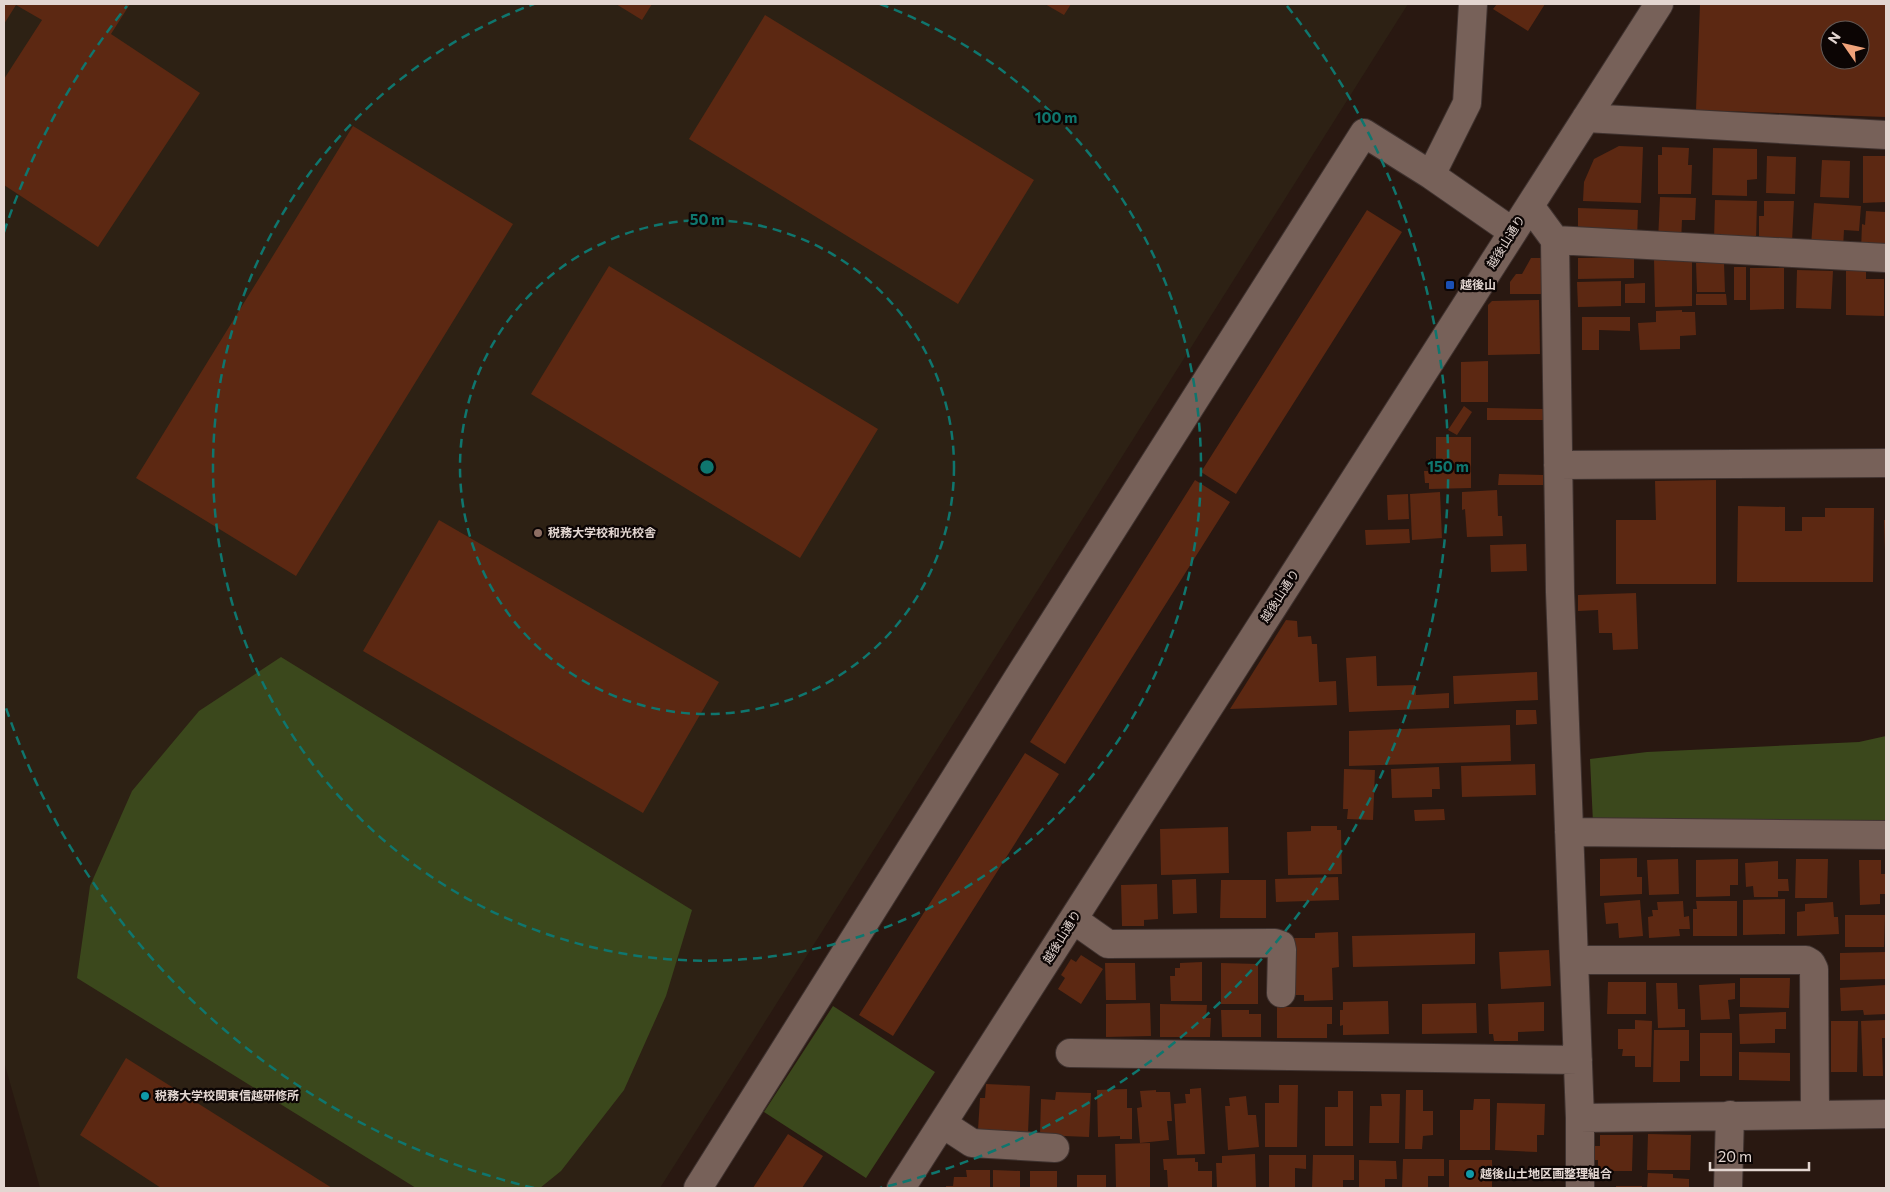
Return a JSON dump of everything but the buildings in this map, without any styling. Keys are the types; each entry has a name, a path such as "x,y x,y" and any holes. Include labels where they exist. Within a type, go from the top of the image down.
{"street":[{"path":"1431,175 1467,103 1473,4"},
{"name":"越後山通り","path":"901,1188 944,1124 1659,4"},
{"path":"1586,118 1886,135"},
{"path":"698,1188 1023,670 1364,133 1431,175 1513,232"},
{"path":"1530,206 1556,240 1560,592 1580,1118 1580,1188"},
{"path":"1556,240 1886,258"},
{"path":"1558,465 1886,463"},
{"path":"1569,832 1886,834"},
{"path":"1074,920 1108,944 1275,943 1281,945 1281,994"},
{"path":"1574,960 1806,960 1810,962 1814,969 1815,1114"},
{"path":"1070,1053 1578,1060"},
{"path":"1580,1118 1886,1114"},
{"path":"1728,1188 1730,1115"},
{"path":"944,1124 972,1142 1055,1148"}],"shaded area":[{"name":"税務大学校和光校舎","path":"4,4 1408,4 660,1188 40,1188 4,1062"}],"green space":[{"path":"281,657 692,910 666,996 624,1090 561,1171 540,1188 416,1188 77,978 90,886 132,791 199,711"},
{"path":"1886,736 1886,824 1593,823 1590,759 1647,752 1859,742"},
{"path":"833,1006 935,1072 866,1178 764,1112"}],"place":[{"name":"越後山","path":"1450,285"},
{"name":"税務大学校和光校舎","path":"538,533"},
{"name":"税務大学校関東信越研修所","path":"145,1096"},
{"name":"越後山土地区画整理組合","path":"1470,1174"}]}
